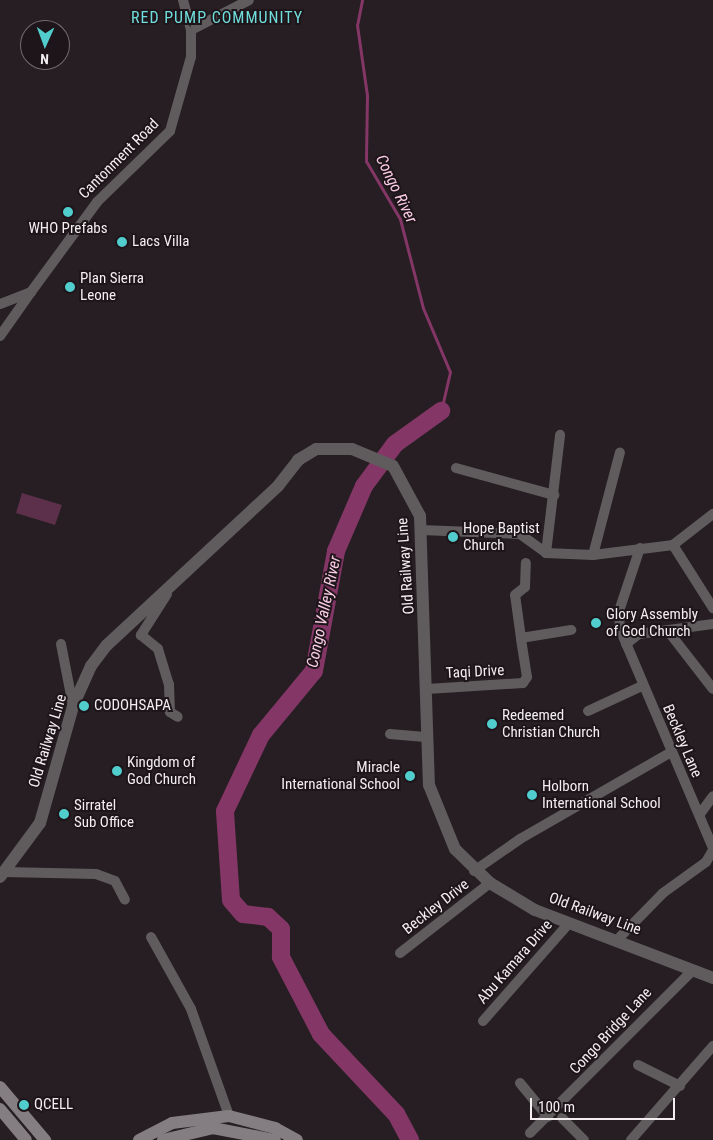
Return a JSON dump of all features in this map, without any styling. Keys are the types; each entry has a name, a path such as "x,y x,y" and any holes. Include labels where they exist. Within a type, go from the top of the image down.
{"main road":[{"path":"0,1087 45,1140"},
{"path":"0,1109 26,1140"},
{"path":"139,1140 172,1123 228,1116 275,1128 297,1140"},
{"path":"163,1140 213,1128 275,1140"}],"street":[{"name":"Cantonment Road","path":"0,336 97,202 170,131 187,79 192,30 183,0"},
{"path":"192,30 249,0"},
{"path":"0,304 31,292"},
{"path":"546,553 560,435"},
{"name":"Old Railway Line","path":"2,874 40,823 74,706 91,666 107,645 278,486 298,460 316,449 352,449 376,456 393,466 414,500 422,530 427,689 426,737 435,806 455,850 474,871 535,910 618,939 713,978"},
{"path":"592,555 620,452"},
{"path":"456,468 554,495"},
{"path":"422,530 520,534 546,553 592,555 673,545 713,514"},
{"path":"673,545 713,608"},
{"name":"Beckley Lane","path":"618,939 664,893 706,862 713,849 700,814 642,686 626,644 619,611 640,548"},
{"path":"526,564 525,587 515,595 521,638 572,630"},
{"path":"173,582 141,635 158,649 169,684 170,712 178,717"},
{"path":"626,644 639,634 713,624"},
{"path":"668,631 713,689"},
{"name":"Taqi Drive","path":"427,689 523,683 527,677 521,638"},
{"path":"61,644 74,706"},
{"path":"588,711 642,686"},
{"path":"390,734 426,737"},
{"path":"474,871 520,838 671,752"},
{"path":"700,814 713,796"},
{"path":"2,874 96,874 115,880 125,900"},
{"name":"Beckley Drive","path":"400,953 490,883"},
{"name":"Abu Kamara Drive","path":"483,1021 570,923"},
{"path":"151,937 191,1009 228,1116"},
{"name":"Congo Bridge Lane","path":"530,1133 548,1117 650,1008 693,970"},
{"path":"631,1140 713,1046"},
{"path":"638,1065 680,1086"},
{"path":"520,1083 548,1117"},
{"path":"562,1118 584,1140"}],"shaded area":[{"path":"22,493 62,505 55,525 16,513"}],"waterway":[{"name":"Congo River","path":"362,0 357,25 367,95 366,161 400,219 423,308 450,372 441,411"},
{"name":"Congo Valley River","path":"410,1140 396,1114 321,1034 281,957 281,929 268,917 243,914 231,900 225,811 261,735 314,671 336,551 364,486 395,444 441,411"}],"place":[{"name":"WHO Prefabs","path":"68,212"},
{"name":"Lacs Villa","path":"122,242"},
{"name":"Plan Sierra Leone","path":"70,287"},
{"name":"Hope Baptist Church","path":"453,537"},
{"name":"Glory Assembly of God Church","path":"596,623"},
{"name":"CODOHSAPA","path":"84,706"},
{"name":"Redeemed Christian Church","path":"492,724"},
{"name":"Kingdom of God Church","path":"117,771"},
{"name":"Miracle International School","path":"410,776"},
{"name":"Holborn International School","path":"532,795"},
{"name":"Sirratel Sub Office","path":"64,814"},
{"name":"QCELL","path":"24,1105"}],"district":[{"name":"RED PUMP COMMUNITY","path":"217,18"}]}
